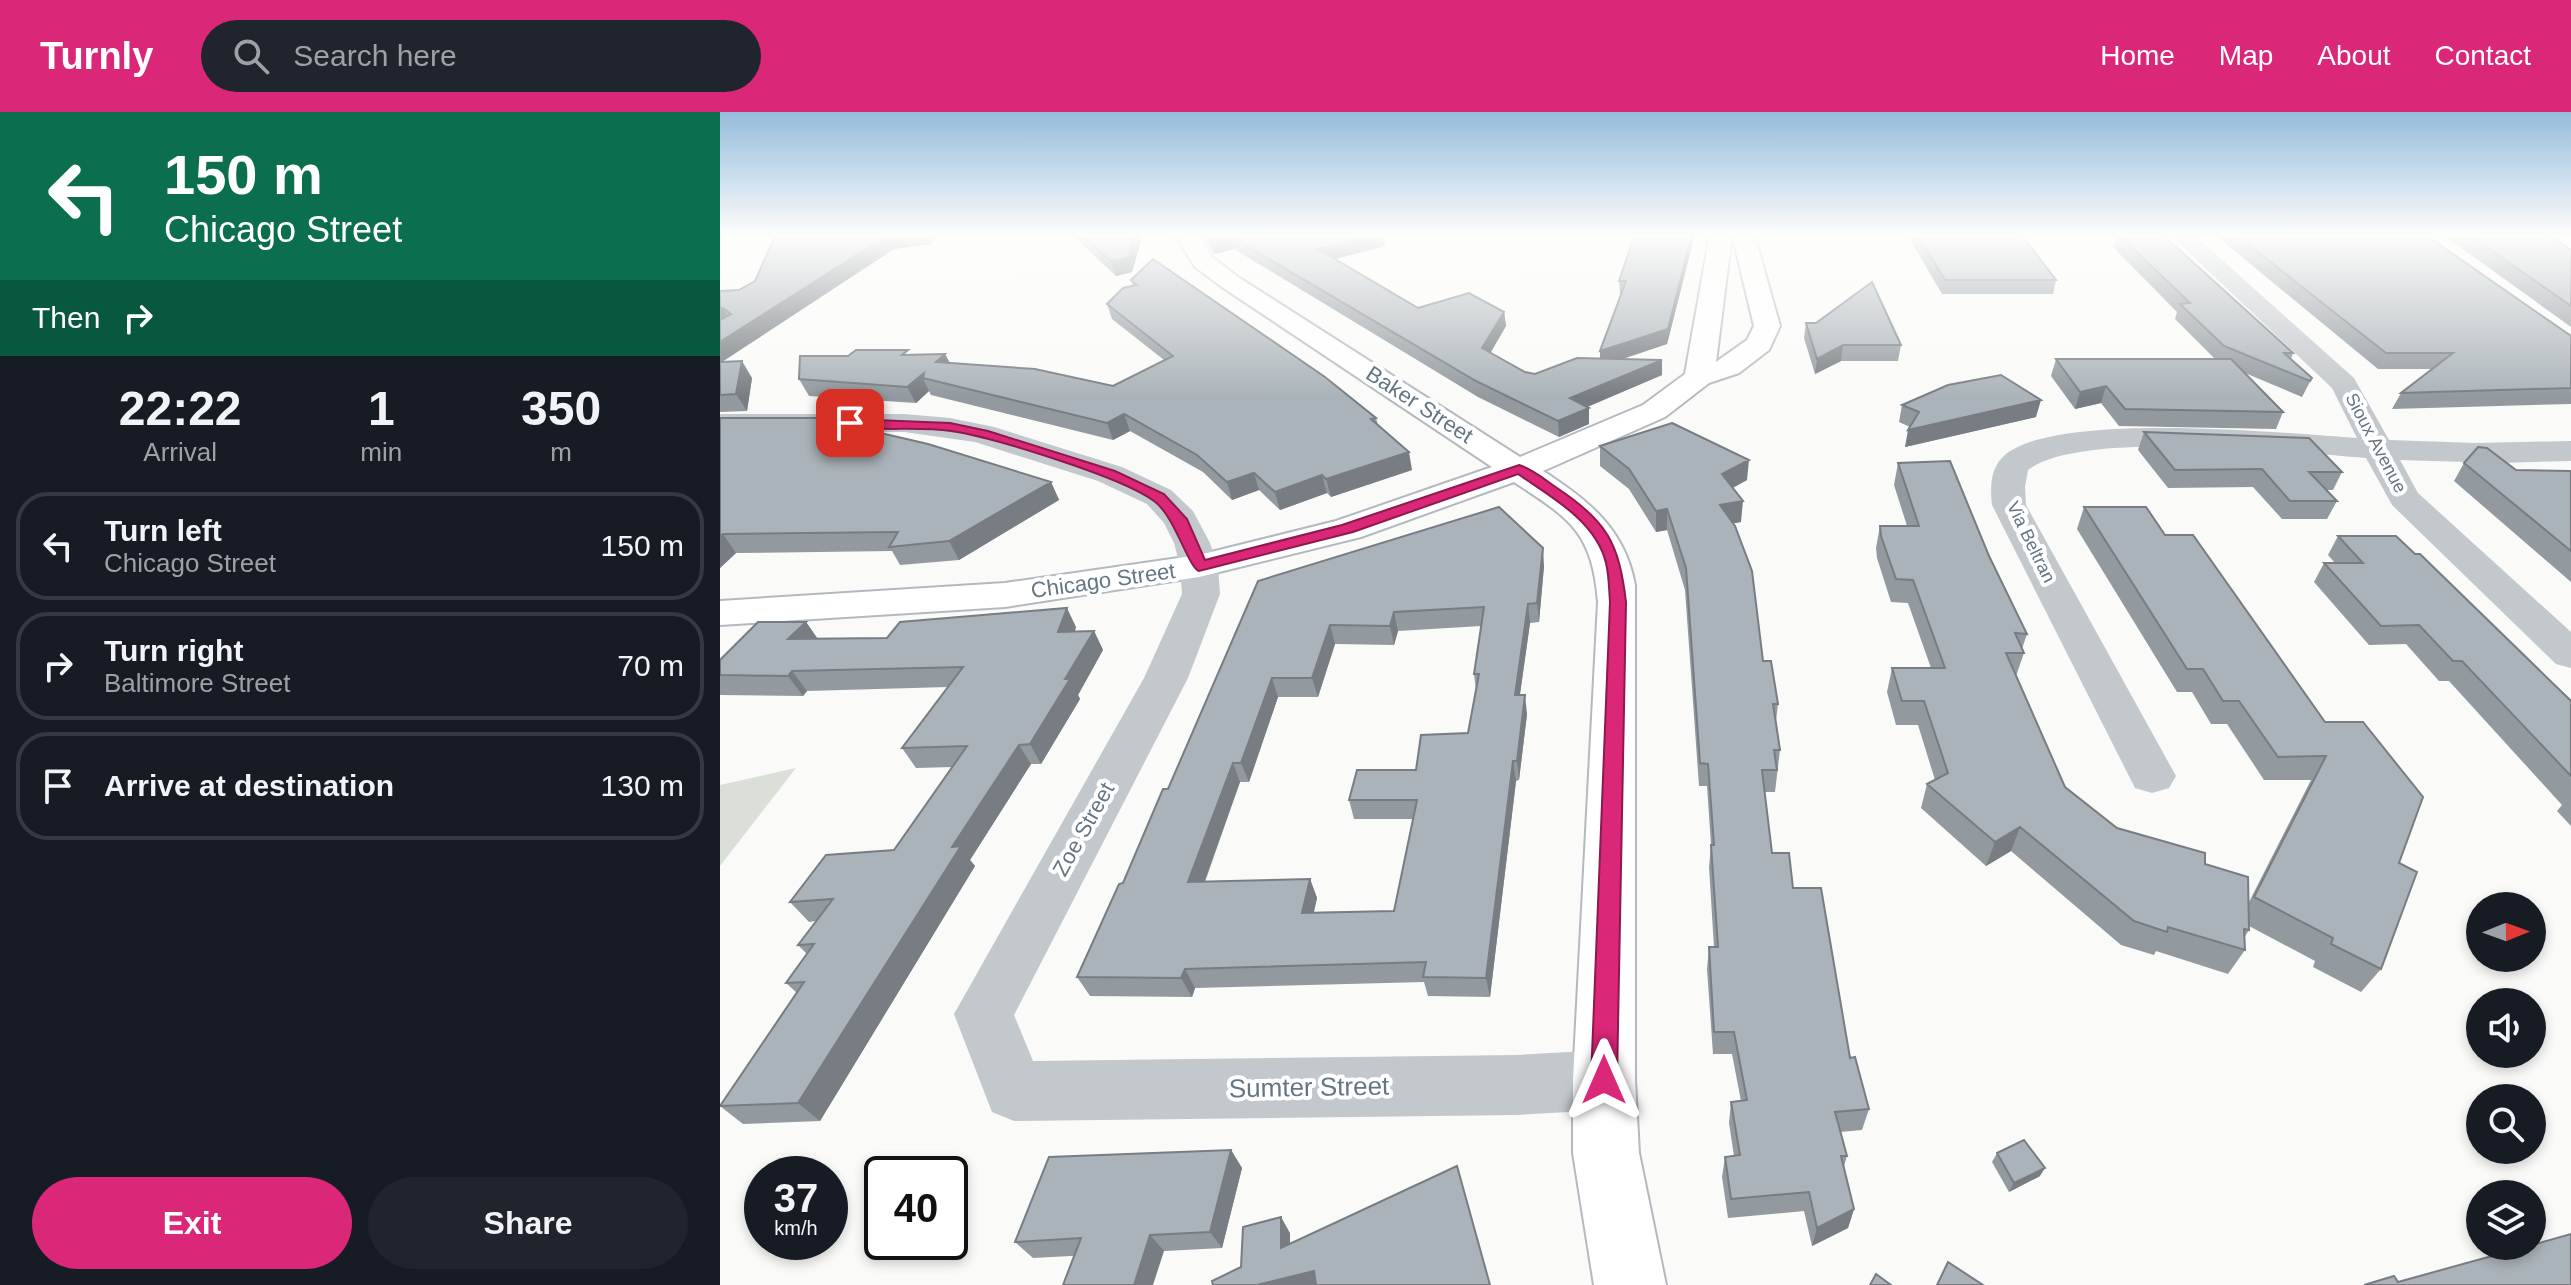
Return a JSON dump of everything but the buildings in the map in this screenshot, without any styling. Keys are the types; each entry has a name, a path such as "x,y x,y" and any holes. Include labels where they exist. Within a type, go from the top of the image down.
{"street":[{"name":"Baker Street","path":"1240,289 1571,504 1598,531 1614,562 1618,602 1604,1080 1606,1153 1630,1285"},
{"path":"1699,377 1715,289"},
{"name":"Chicago Street","path":"720,613 1005,595 1199,566 1348,529 1519,469 1654,411 1699,377 1729,367 1759,344 1767,326 1757,289"},
{"name":"Sioux Avenue","path":"2240,289 2344,384 2381,449 2404,498 2571,655"},
{"path":"720,423 904,423 983,434 1110,474 1159,497 1180,519 1199,566"},
{"name":"Via Beltran","path":"2152,776 2009,505 2006,481 2017,461 2047,446 2093,439 2244,440 2526,454 2571,451"},
{"name":"Zoe Street","path":"1014,1091 984,1014 1166,678 1201,594 1199,566"},
{"name":"Sumter Street","path":"1014,1091 1517,1085 1604,1080"}],"shaded area":[{"path":"796,768 720,866 720,785"}],"route":[{"path":"850,423 950,427 983,434 1110,474 1159,497 1180,519 1199,566 1348,529 1519,469 1571,504 1598,531 1614,562 1618,602 1604,1080"}]}
